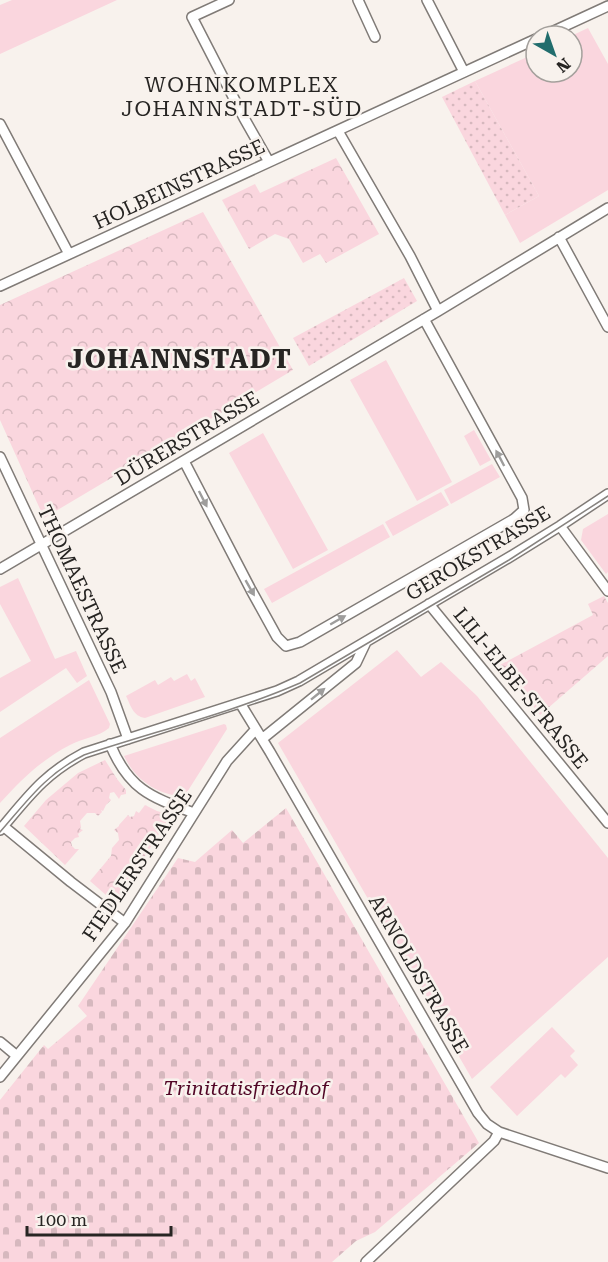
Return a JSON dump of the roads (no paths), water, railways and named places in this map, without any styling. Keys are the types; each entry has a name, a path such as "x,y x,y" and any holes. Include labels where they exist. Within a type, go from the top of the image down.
{"street":[{"path":"229,0 192,17 269,162"},
{"path":"358,0 375,37"},
{"path":"427,0 464,72"},
{"path":"569,24 608,6"},
{"name":"HOLBEINSTRASSE","path":"0,286 524,44"},
{"path":"0,124 69,255"},
{"path":"339,131 410,256 438,311"},
{"name":"DÜRERSTRASSE","path":"0,569 608,208"},
{"path":"560,237 608,327"},
{"name":"GEROKSTRASSE","path":"184,461 251,590 277,637 286,646 300,642 514,519 524,510 522,498 424,319"},
{"name":"THOMAESTRASSE","path":"0,457 111,692 128,739"},
{"name":"GEROKSTRASSE","path":"1,828 31,793 65,763 84,753 277,691 299,681 560,526 608,494"},
{"path":"560,526 608,591"},
{"name":"LILI-ELBE-STRASSE","path":"429,604 608,823"},
{"name":"GEROKSTRASSE","path":"262,739 356,663 366,642"},
{"path":"240,703 256,729"},
{"name":"ARNOLDSTRASSE","path":"256,729 478,1113 487,1124 499,1132 608,1168"},
{"name":"FIEDLERSTRASSE","path":"0,1077 125,923 227,761 256,729"},
{"path":"110,744 124,772 138,787 157,799 194,813"},
{"path":"1,828 125,923"},
{"path":"0,1042 16,1056"},
{"path":"366,1262 494,1141 499,1132"}],"tram line":[{"path":"0,832 48,780 84,755 220,713 300,683 509,560 608,496"}],"district":[{"name":"WOHNKOMPLEX JOHANNSTADT-SÜD","path":"242,97"},
{"name":"JOHANNSTADT","path":"180,359"}],"park label":[{"name":"Trinitatisfriedhof","path":"246,1088"}]}
